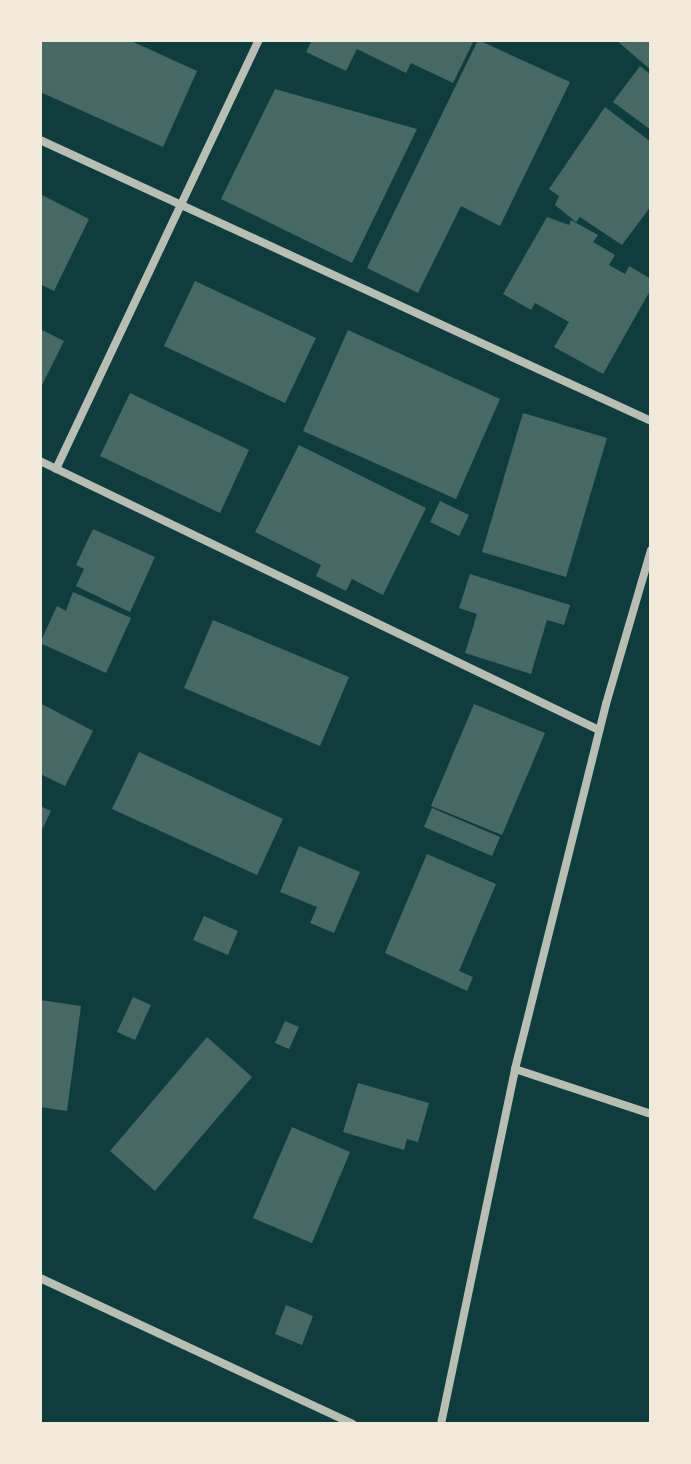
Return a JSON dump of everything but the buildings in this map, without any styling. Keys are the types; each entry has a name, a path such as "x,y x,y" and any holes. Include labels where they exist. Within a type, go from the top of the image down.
{"street":[{"path":"56,469 259,40"},
{"path":"40,140 651,421"},
{"path":"40,461 599,730"},
{"path":"441,1424 515,1069 599,730 651,550"},
{"path":"515,1069 651,1114"},
{"path":"40,1278 353,1424"}]}
